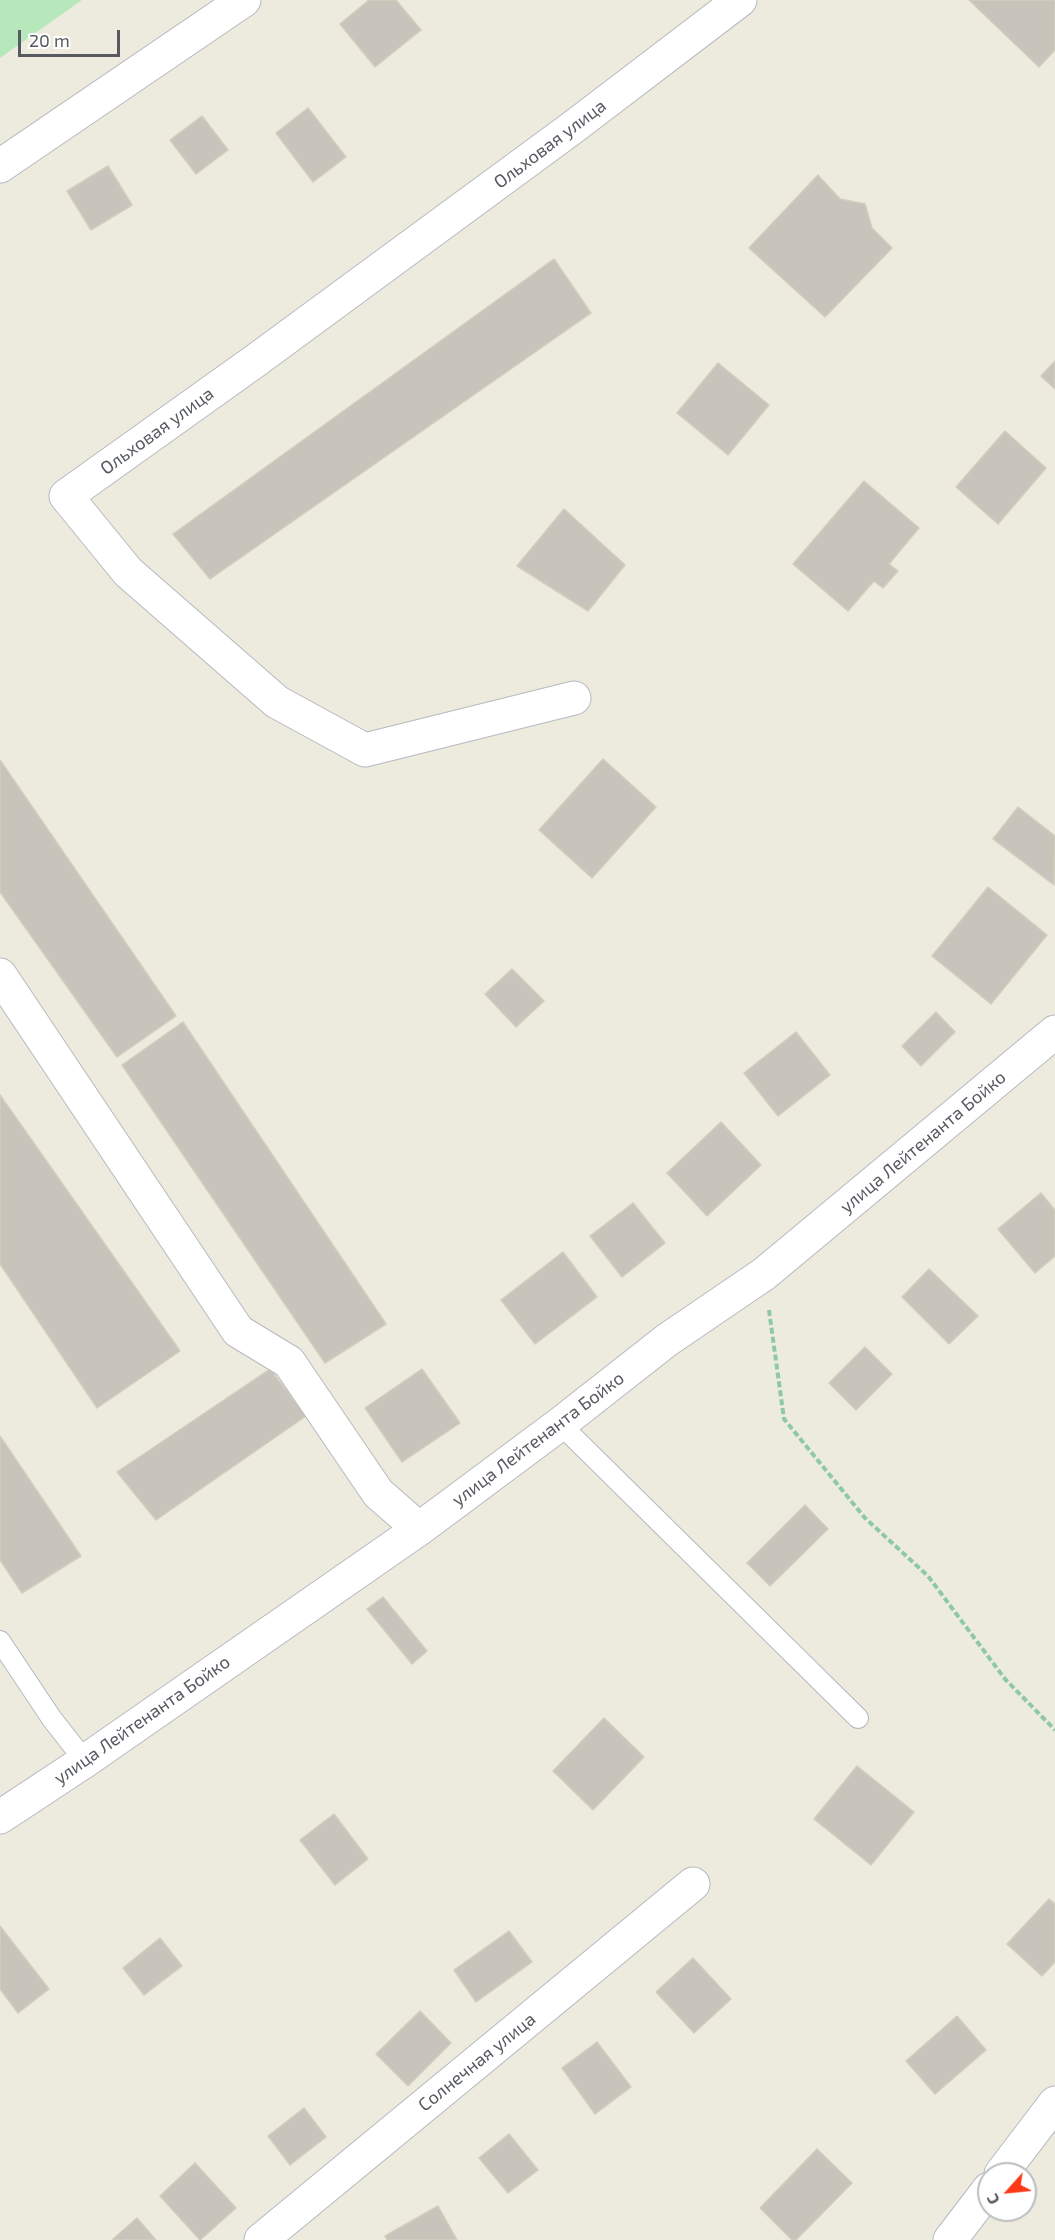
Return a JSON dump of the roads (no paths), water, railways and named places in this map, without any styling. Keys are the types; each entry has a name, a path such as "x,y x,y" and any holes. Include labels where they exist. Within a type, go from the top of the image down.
{"street":[{"path":"0,166 244,0"},
{"name":"Ольховая улица","path":"574,698 365,750 277,702 128,572 66,496 572,129 740,0"},
{"path":"0,975 238,1331 289,1362 378,1493 419,1529"},
{"name":"улица Лейтенанта Бойко","path":"0,1817 419,1529 560,1424 667,1340 764,1274 1055,1032"},
{"name":"Солнечная улица","path":"261,2240 693,1884"},
{"path":"1010,2162 1055,2103"},
{"path":"950,2240 977,2205"}],"lane":[{"path":"560,1424 858,1718"},
{"path":"0,1641 52,1719 84,1761"}]}
